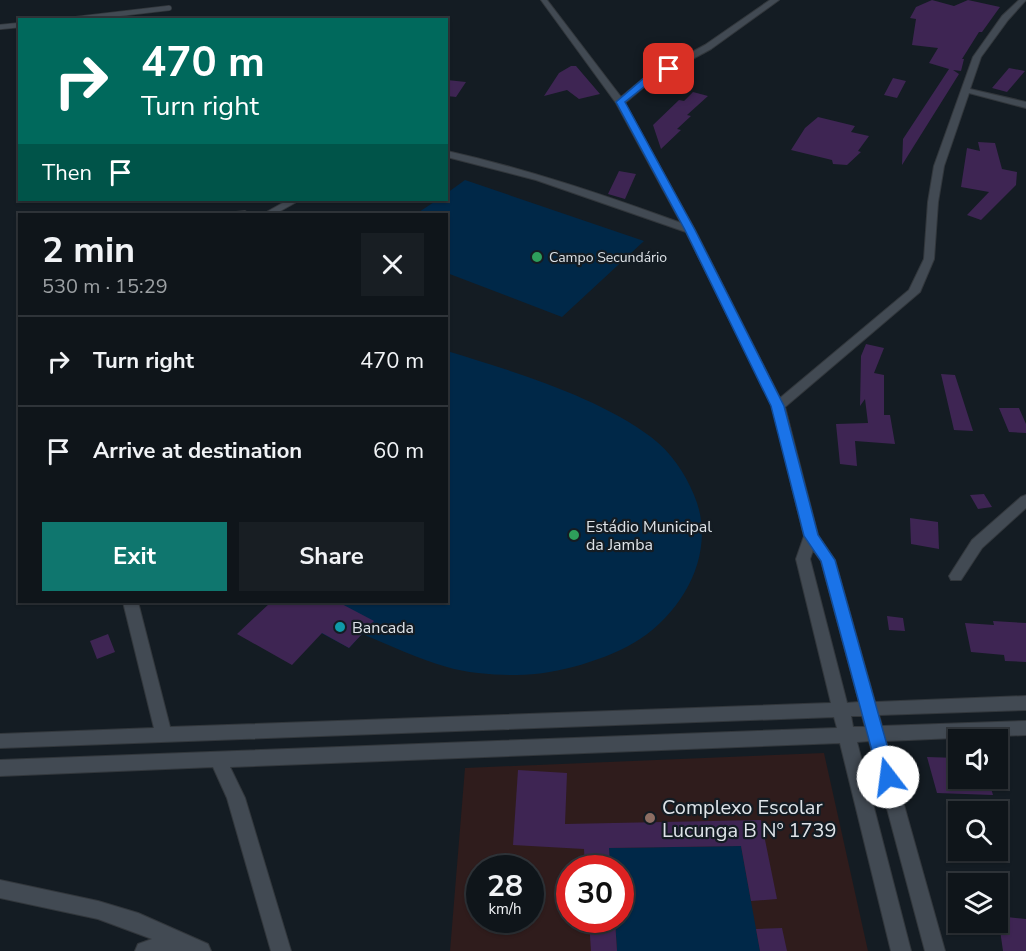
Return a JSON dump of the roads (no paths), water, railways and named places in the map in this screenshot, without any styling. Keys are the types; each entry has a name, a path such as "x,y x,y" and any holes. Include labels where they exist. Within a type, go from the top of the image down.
{"street":[{"path":"621,102 647,80 708,47 775,0"},
{"path":"778,406 914,292 930,259 933,201 939,166 977,57 1005,18 1023,0"},
{"path":"544,1 621,102 690,230 778,406 812,536 828,560 935,951"},
{"path":"965,90 1026,105"},
{"path":"448,154 497,164 558,182 690,230"},
{"path":"270,213 293,201"},
{"path":"956,576 977,544 1026,500"},
{"path":"812,536 803,559 902,951"},
{"path":"130,603 164,735"},
{"path":"0,741 1026,703"},
{"path":"0,768 1026,728"},
{"path":"218,760 236,798 281,951"},
{"path":"0,889 98,910 138,923 201,951"},
{"path":"145,951 177,941"}],"lane":[{"path":"84,18 169,8"},
{"path":"0,27 18,25"}],"place":[{"name":"Campo Secundário","path":"537,257"},
{"name":"Estádio Municipal da Jamba","path":"574,535"},
{"name":"Bancada","path":"340,627"},
{"name":"Complexo Escolar Lucunga B Nº 1739","path":"650,818"}]}
